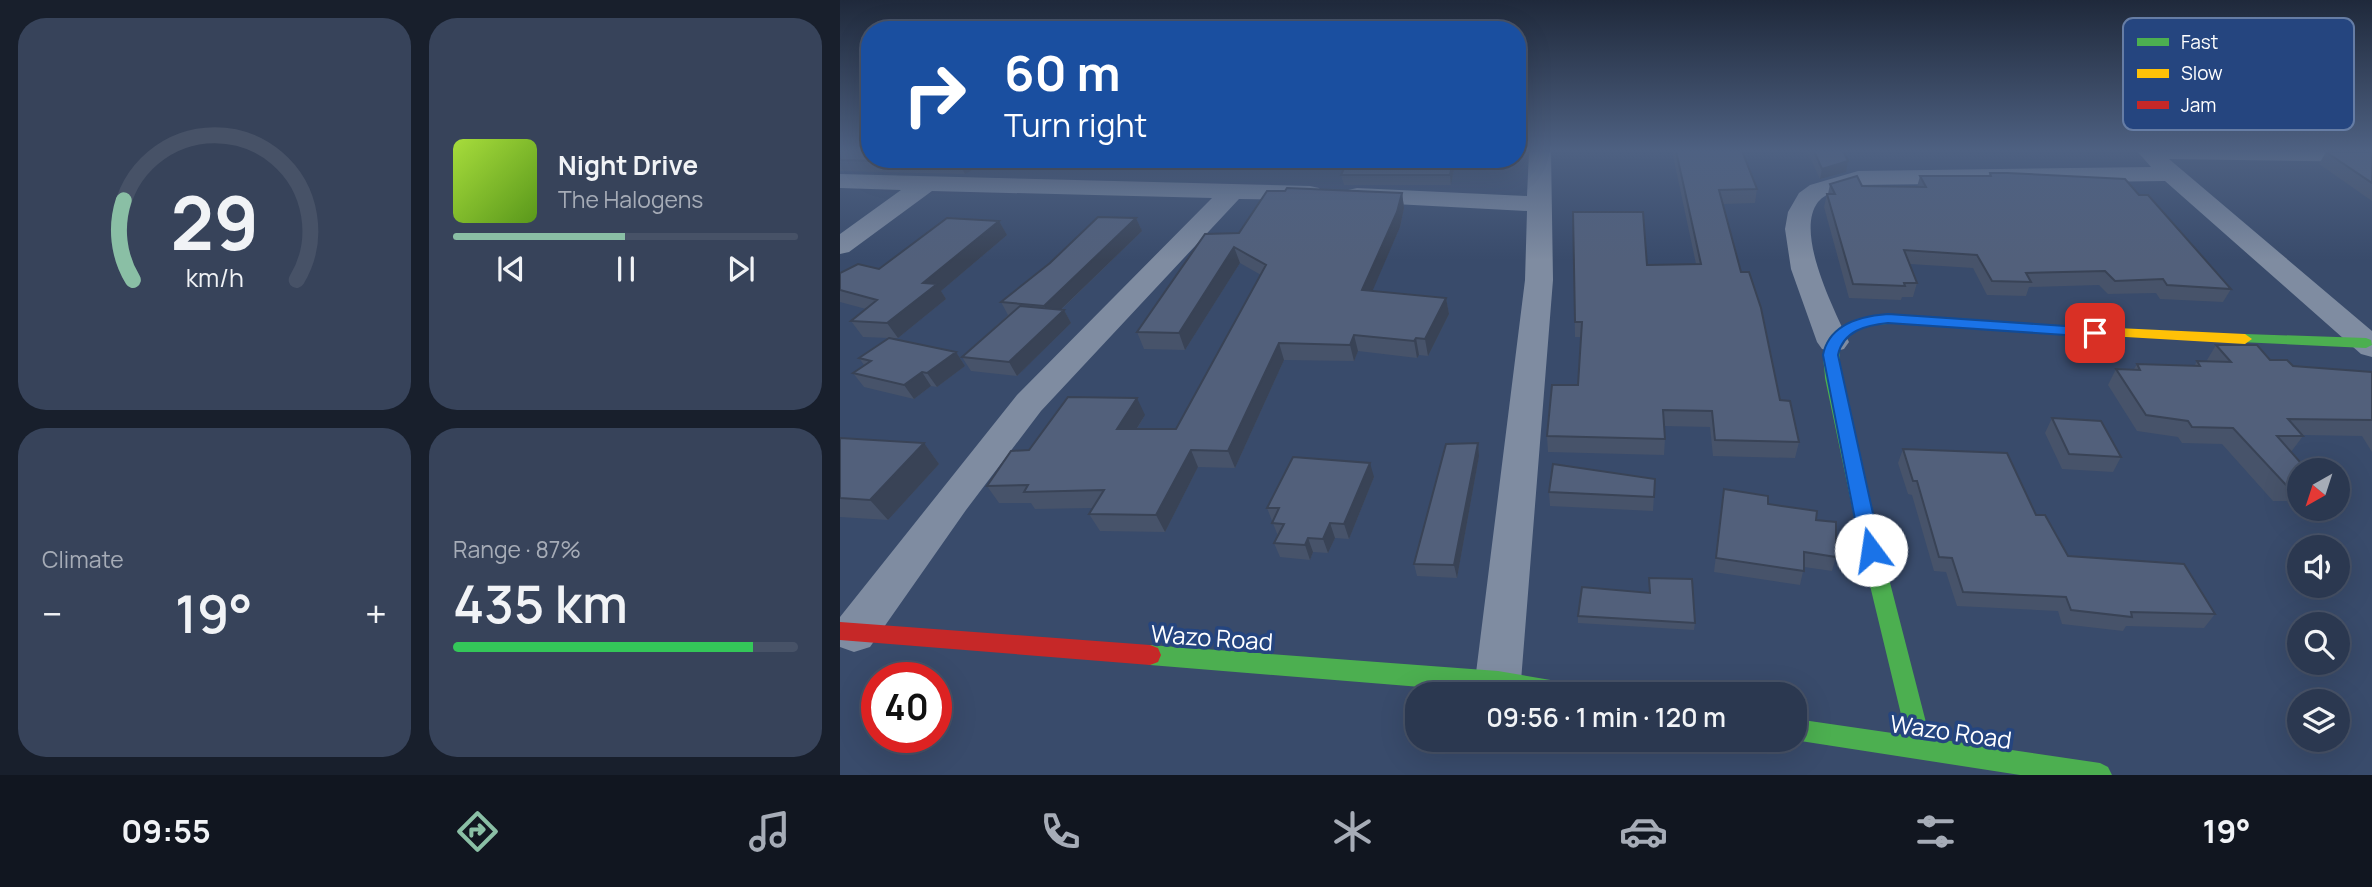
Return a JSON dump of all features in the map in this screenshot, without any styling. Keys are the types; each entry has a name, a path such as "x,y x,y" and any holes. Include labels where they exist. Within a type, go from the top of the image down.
{"street":[{"path":"840,246 921,187"},
{"path":"1067,187 1540,204"},
{"path":"1498,681 1537,306 1540,187"},
{"path":"1826,187 1807,199 1796,225 1805,272 1833,342 1831,355 1859,500 1920,750"},
{"path":"2186,187 2369,345"},
{"path":"847,632 1029,403 1233,191"},
{"path":"1833,342 1853,325 1888,319 2121,335 2369,345"},
{"name":"Wazo Road","path":"847,632 1504,682"},
{"name":"Wazo Road","path":"1807,732 2100,775"}],"building":[{"path":"1684,187 1756,187 1719,190 1741,272 1749,272 1761,308 1780,400 1790,401 1799,442 1715,440 1712,411 1663,410 1665,439 1547,436 1552,385 1578,385 1582,322 1575,322 1573,212 1643,212 1647,265 1701,264"},
{"path":"1832,187 2132,187 2139,195 2148,195 2231,289 2167,285 2163,279 2115,281 2105,271 2026,273 2031,282 1992,281 1977,255 1904,250 1917,283 1904,283 1905,286 1853,284 1827,194 1835,194"},
{"path":"1287,188 1402,193 1397,212 1362,290 1446,298 1425,339 1416,338 1414,341 1354,335 1350,345 1279,343 1228,451 1191,450 1156,515 1089,514 1104,490 1024,492 1028,485 987,486 1011,451 1029,450 1068,397 1137,398 1117,429 1176,429 1266,265 1234,247 1179,333 1137,332 1205,234 1239,233 1267,191 1285,191"},
{"path":"1098,217 1136,218 1044,306 1001,302 1050,263"},
{"path":"947,218 999,221 923,283 937,284 887,323 851,321 877,300 840,290 840,273 858,264 879,269"},
{"path":"1020,306 1064,310 1009,362 962,357"},
{"path":"889,338 956,352 927,373 922,372 904,385 853,373 871,361 859,358"},
{"path":"2216,345 2257,345 2270,360 2287,360 2293,366 2372,372 2372,420 2288,419 2303,436 2277,436 2296,458 2287,458 2286,485 2233,428 2192,427 2188,421 2146,415 2116,369 2140,370 2137,364 2200,366 2197,361 2231,362"},
{"path":"2052,418 2101,421 2121,457 2069,454"},
{"path":"840,438 924,443 870,500 840,498"},
{"path":"1478,443 1454,565 1414,564 1446,444"},
{"path":"1903,449 2007,453 2036,515 2045,515 2068,556 2184,564 2215,614 2131,612 2132,617 2071,610 2066,597 1963,592 1952,558 1939,557 1917,481 1913,481"},
{"path":"1293,457 1370,463 1344,524 1330,523 1323,539 1308,538 1305,545 1274,543 1284,524 1272,523 1279,508 1267,508"},
{"path":"1553,464 1655,479 1654,497 1549,492"},
{"path":"1724,489 1768,496 1768,504 1817,511 1816,520 1836,522 1836,557 1804,552 1804,571 1716,558"},
{"path":"1649,578 1692,579 1695,623 1578,616 1582,587 1650,593"}],"traffic: fast":[{"path":"1921,750 1869,540 1833,378 1831,351 1842,331 1864,322 1888,319 2010,327"},
{"path":"2245,339 2366,343"},
{"path":"1150,655 1504,682"},
{"path":"1807,732 2100,775"}],"traffic: slow":[{"path":"2010,327 2245,339"}],"traffic: jam":[{"path":"840,631 1150,655"}],"route":[{"path":"1871,550 1831,355 1833,342 1841,332 1870,320 1888,319 2095,333"}]}
